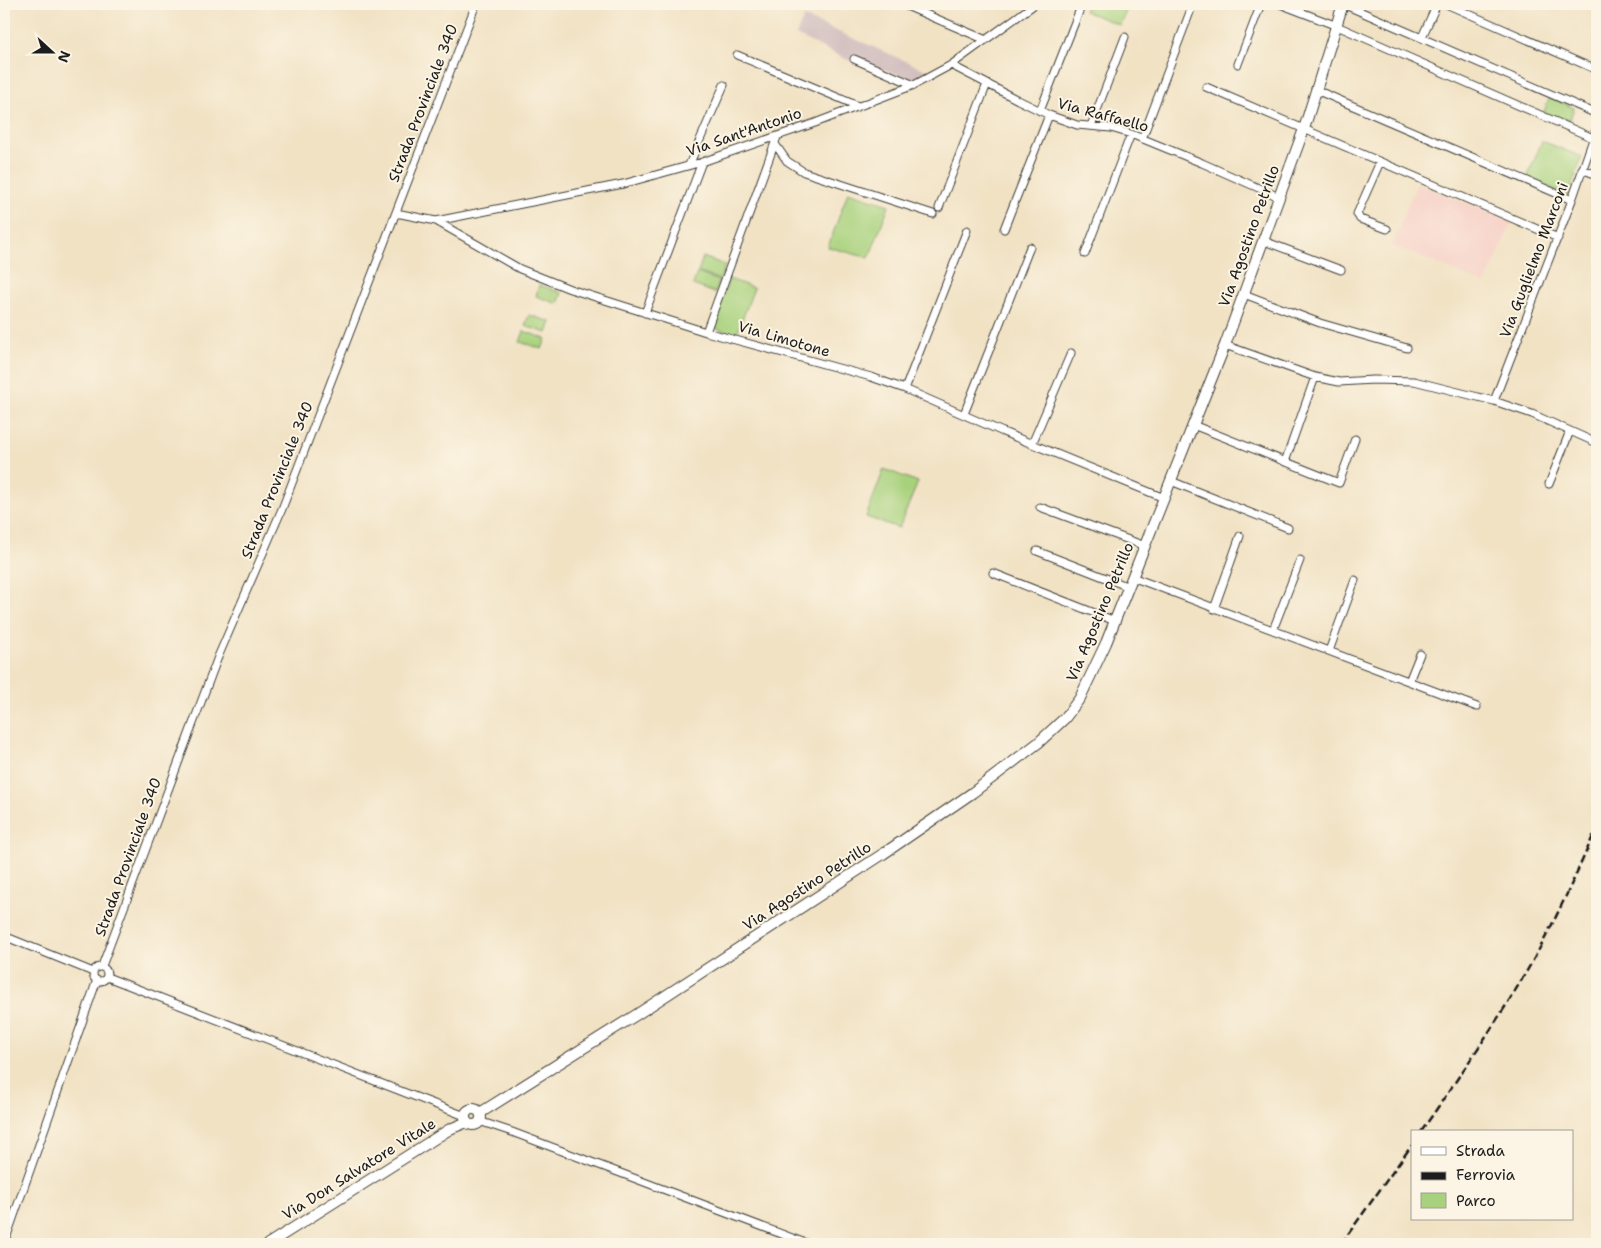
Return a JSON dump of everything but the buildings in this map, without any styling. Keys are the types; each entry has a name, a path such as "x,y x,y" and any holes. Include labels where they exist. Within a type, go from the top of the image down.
{"street":[{"name":"Strada Provinciale 340","path":"102,966 218,656 282,509 476,4"},
{"path":"902,4 986,40"},
{"name":"Via Sant'Antonio","path":"436,221 623,184 776,140 914,85 951,65 1035,4"},
{"path":"1040,111 1082,4"},
{"path":"1142,139 1193,4"},
{"path":"1238,64 1261,4"},
{"path":"1280,4 1337,26 1593,138"},
{"path":"1343,4 1597,114"},
{"name":"Via Agostino Petrillo","path":"479,1117 491,1106 796,912 972,794 1038,743 1065,718 1080,698 1115,621 1225,345 1304,129 1343,4"},
{"path":"1422,37 1437,4"},
{"path":"1446,4 1597,70"},
{"path":"1091,126 1125,37"},
{"path":"737,55 858,106"},
{"path":"854,59 914,85"},
{"name":"Via Raffaello","path":"951,65 1049,115 1077,125 1111,128 1132,134 1279,197"},
{"path":"939,208 987,84"},
{"path":"689,165 724,85"},
{"path":"1206,87 1558,238"},
{"path":"1316,90 1572,200"},
{"path":"1004,229 1049,115"},
{"name":"Via Guglielmo Marconi","path":"1494,401 1558,238 1597,129"},
{"path":"1085,254 1132,134"},
{"path":"776,140 787,161 804,172 933,214"},
{"path":"706,332 776,140"},
{"path":"645,314 702,162"},
{"path":"1380,162 1357,214 1360,218 1386,229"},
{"path":"1582,169 1597,175"},
{"name":"Via Limotone","path":"396,213 436,221 520,270 570,289 645,314 871,377 905,389 1164,498"},
{"path":"905,389 967,230"},
{"path":"1264,241 1341,270"},
{"path":"964,414 1030,247"},
{"path":"1244,294 1320,323 1407,348"},
{"path":"1225,345 1315,377 1339,382 1373,380 1414,381 1494,401 1532,414 1597,443"},
{"path":"1032,444 1071,353"},
{"path":"1286,462 1315,377"},
{"path":"1193,426 1339,482 1354,439"},
{"path":"1549,484 1570,431"},
{"path":"1171,481 1288,528"},
{"path":"1040,507 1145,546"},
{"path":"1214,609 1240,536"},
{"path":"1037,551 1274,630 1477,707"},
{"path":"1274,630 1300,560"},
{"path":"993,573 1115,621"},
{"path":"1329,651 1355,580"},
{"path":"1409,681 1420,654"},
{"path":"4,936 93,972"},
{"path":"102,966 107,971 107,977 104,981 97,980 93,972 96,967 102,966"},
{"path":"107,977 466,1119 473,1125 479,1117 512,1132 808,1244"},
{"path":"4,1244 97,980"},
{"name":"Via Don Salvatore Vitale","path":"268,1244 466,1119"}],"shaded area":[{"path":"804,17 931,72 913,81 852,56 850,61 796,35"},
{"path":"1417,183 1512,222 1485,284 1392,245"}],"green space":[{"path":"1087,4 1129,4 1120,25 1084,11"},
{"path":"1550,97 1574,108 1568,124 1543,114"},
{"path":"1542,141 1582,157 1568,196 1527,178"},
{"path":"848,192 889,205 869,258 828,247"},
{"path":"703,257 725,265 720,280 698,272"},
{"path":"697,273 719,281 715,293 693,285"},
{"path":"729,279 754,288 736,336 711,326"},
{"path":"539,285 562,293 558,304 536,296"},
{"path":"529,315 551,322 547,333 525,326"},
{"path":"524,331 546,339 542,349 520,342"},
{"path":"884,469 918,482 899,528 866,517"}],"railway":[{"path":"1422,1130 1484,1039 1542,944 1597,827"},
{"path":"1341,1244 1411,1146"}]}
